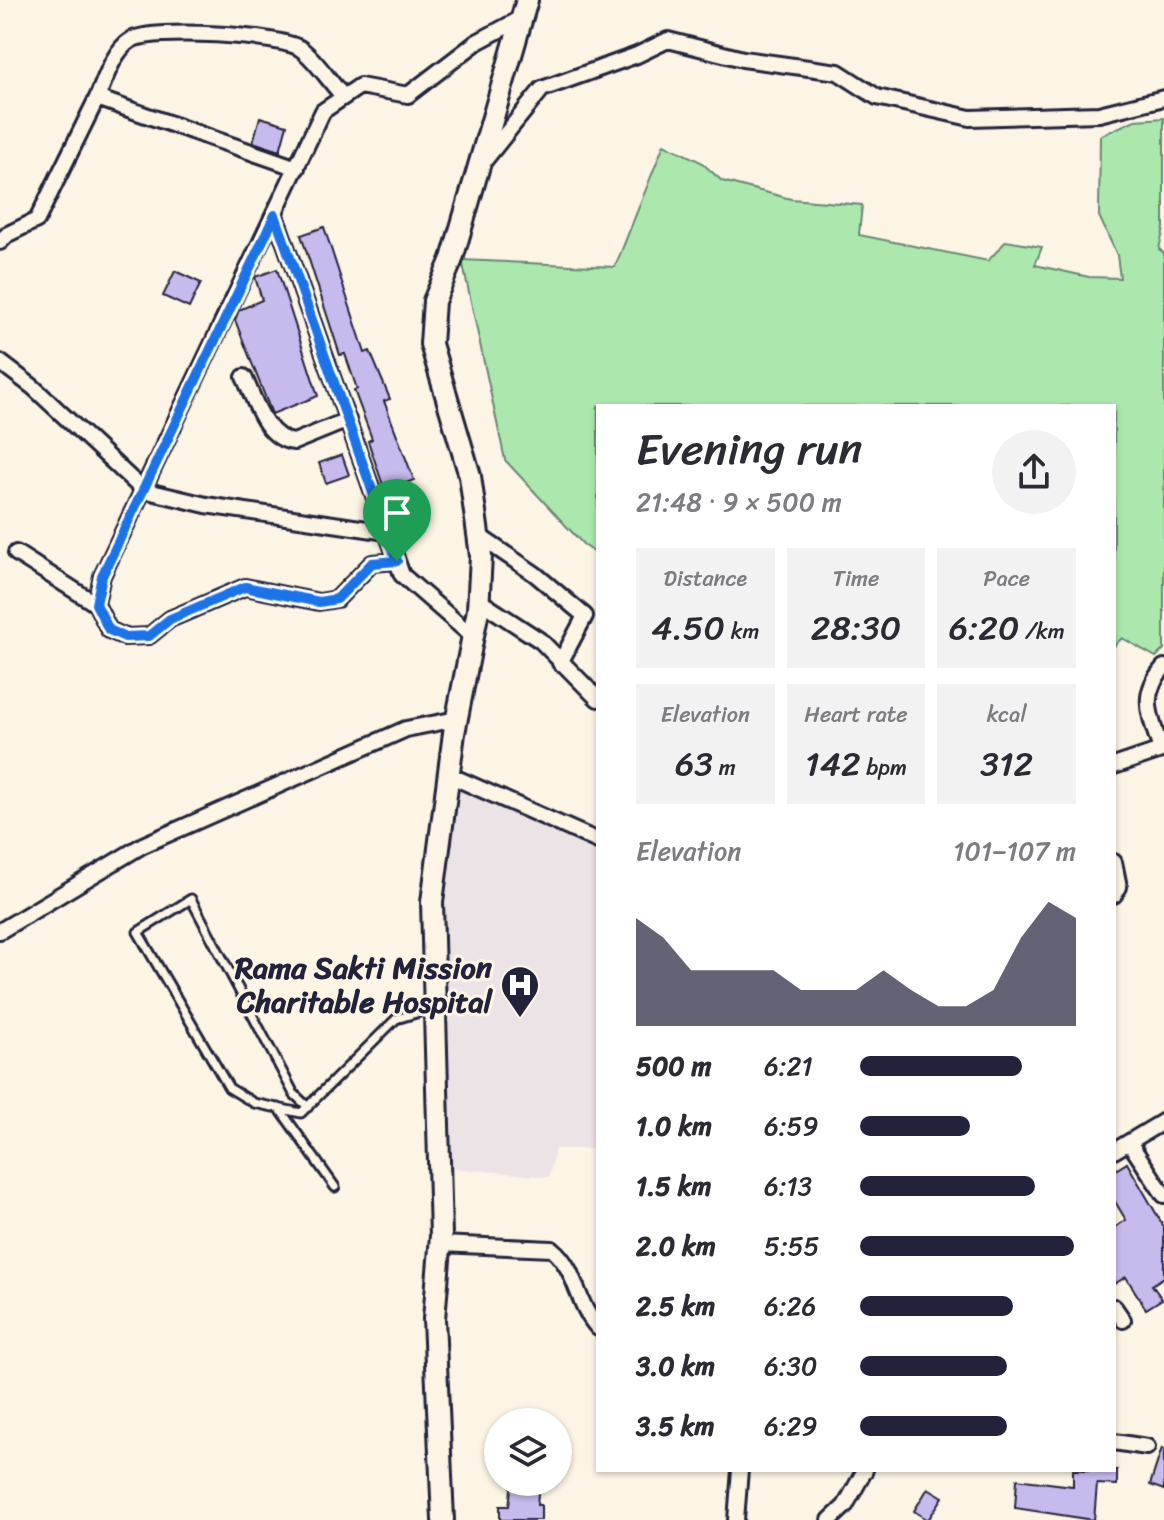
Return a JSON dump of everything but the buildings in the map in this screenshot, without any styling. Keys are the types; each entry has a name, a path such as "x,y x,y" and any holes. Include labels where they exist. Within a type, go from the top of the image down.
{"street":[{"path":"96,604 102,576 323,111 342,95 360,86 408,95 524,9"},
{"path":"443,1520 434,1319 440,1244 432,902 457,719 478,600 481,556 470,476 431,344 434,301 452,259 524,9"},
{"path":"0,242 8,234 37,220 118,53 130,41 161,33 189,33 300,47 342,95"},
{"path":"478,170 542,89 637,55 668,40 743,59 838,72 877,97 970,118 1099,114 1164,98"},
{"path":"97,98 297,168"},
{"path":"275,215 402,575 472,636"},
{"path":"0,362 33,387 143,490 206,505 387,532"},
{"path":"244,377 269,429 287,441 294,442 348,420"},
{"path":"479,536 535,574 585,616 560,663"},
{"path":"16,553 96,604 109,630 125,637 149,636 170,619 245,587 319,602 337,599 372,563 397,561"},
{"path":"478,600 541,641 596,697"},
{"path":"1116,765 1162,750 1148,705 1148,689 1164,667"},
{"path":"0,931 143,845 406,729 457,719"},
{"path":"449,775 596,840"},
{"path":"1116,868 1119,876 1116,892"},
{"path":"1116,1150 1164,1121"},
{"path":"1129,1142 1164,1195"},
{"path":"440,1244 552,1249 566,1261 582,1306 596,1325"},
{"path":"1116,1310 1123,1320"},
{"path":"1116,1442 1147,1447"},
{"path":"736,1520 740,1472"},
{"path":"830,1520 845,1506 864,1472"}],"lane":[{"path":"308,1107 294,1094 191,899 138,932 229,1088 254,1103 301,1113 308,1107 396,1019 435,1007"},
{"path":"279,1108 335,1187"}],"shaded area":[{"name":"Rama Sakti Mission Charitable Hospital","path":"461,785 596,848 596,1149 555,1149 549,1177 451,1168 437,904"}],"green space":[{"path":"1164,118 1164,228 1159,249 1164,253 1164,649 1156,657 1122,638 1116,644 1116,404 596,404 596,554 583,544 505,460 462,260 615,267 664,144 701,162 722,181 791,199 862,205 859,235 988,261 1006,241 1042,247 1035,265 1089,277 1120,278 1117,255 1099,216 1100,136 1135,120"}],"place":[{"name":"Rama Sakti Mission Charitable Hospital","path":"520,1019"}],"route":[{"path":"275,215 368,476 397,561 372,563 337,599 319,602 245,587 170,619 149,636 125,637 109,630 96,604 102,576 275,215"}]}
